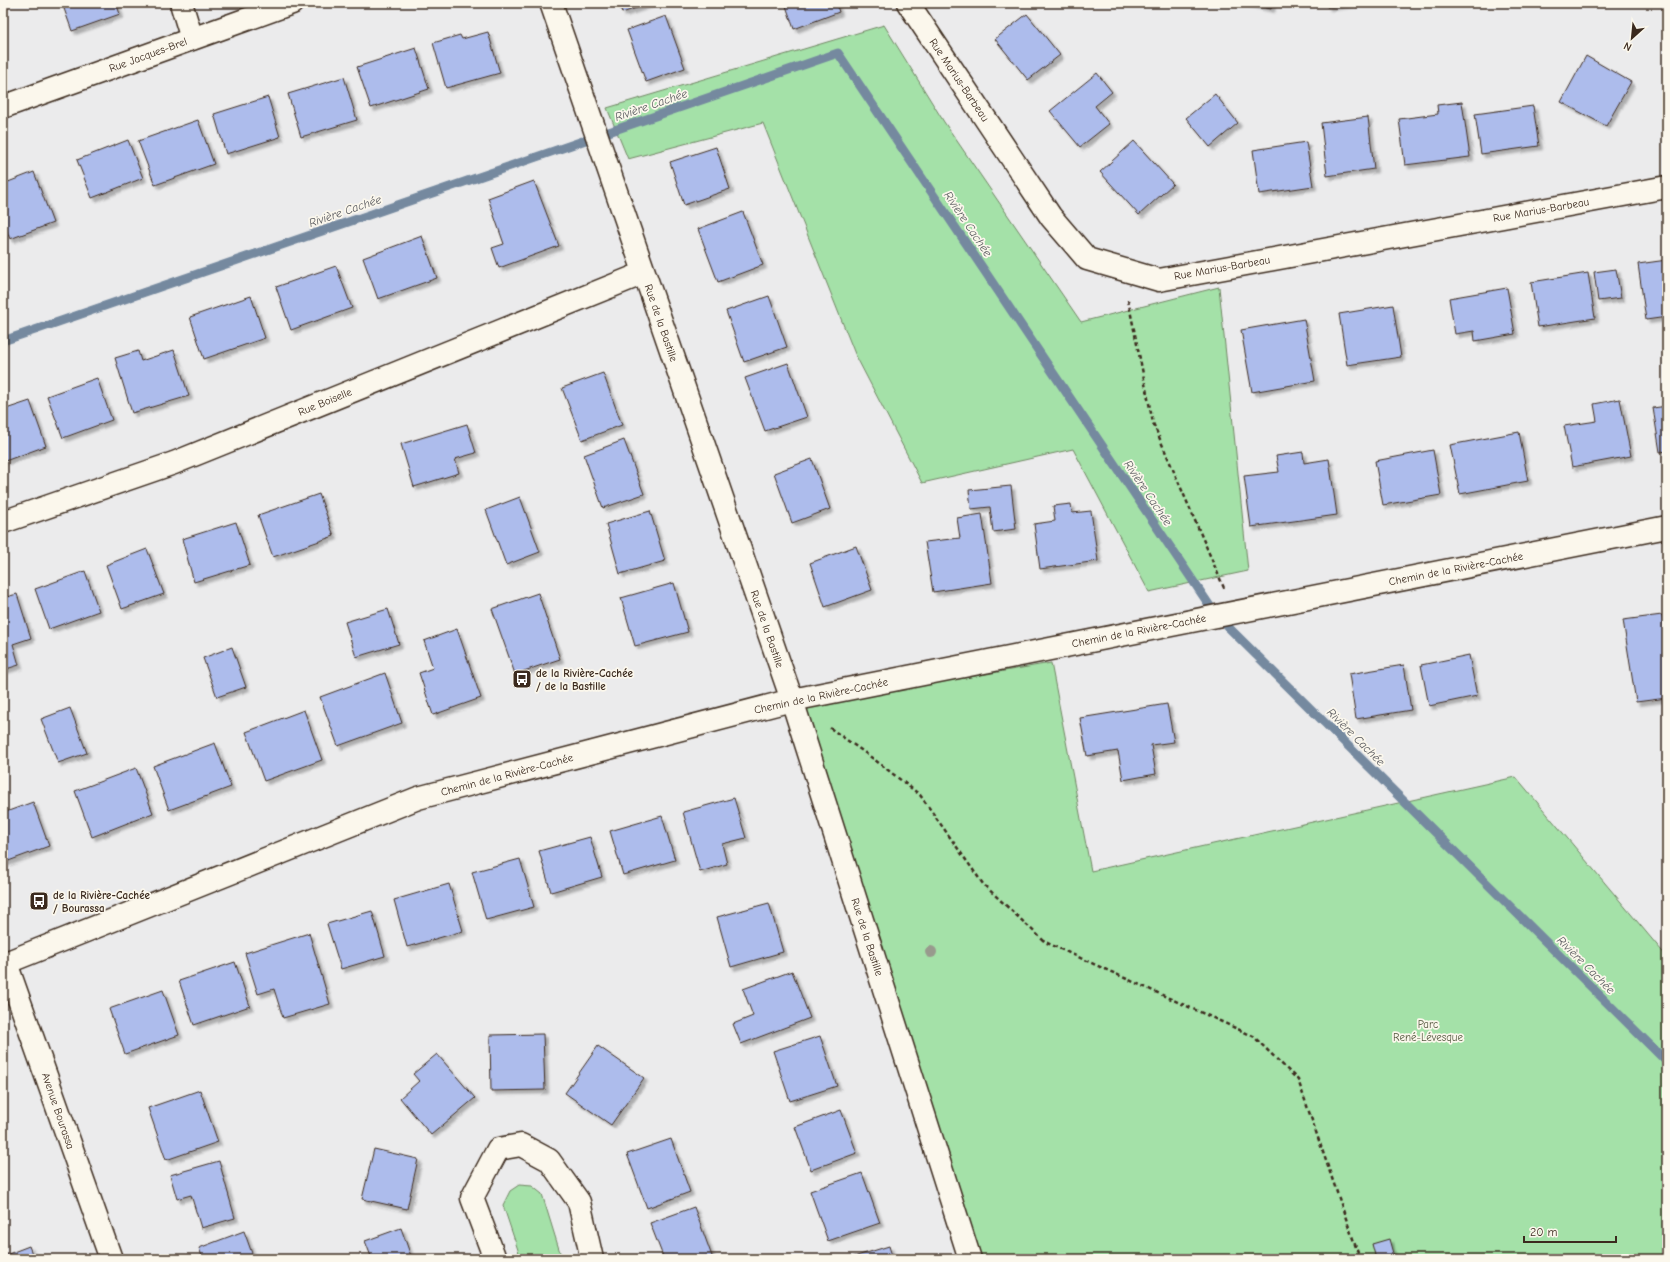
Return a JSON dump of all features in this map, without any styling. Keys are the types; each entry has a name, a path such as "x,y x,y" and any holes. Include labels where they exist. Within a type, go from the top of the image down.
{"street":[{"path":"181,3 192,39"},
{"name":"Rue Jacques-Brel","path":"3,107 292,3"},
{"name":"Rue de la Bastille","path":"551,3 792,700 970,1259"},
{"name":"Rue Marius-Barbeau","path":"908,3 1051,217 1087,259 1159,280 1667,187"},
{"name":"Rue Boiselle","path":"3,522 174,463 644,273"},
{"name":"Chemin de la Rivière-Cachée","path":"4,963 418,798 792,700 1667,527"},
{"name":"Avenue Bourassa","path":"4,963 111,1259"},
{"path":"495,1259 472,1198 498,1149 521,1145 549,1160 579,1202 592,1259"}],"path":[{"path":"1122,270 1153,423 1233,613"},
{"path":"827,726 876,760 920,794 983,884 1045,942 1253,1036 1298,1080 1360,1259"}],"green space":[{"path":"884,25 944,122 1081,322 1219,287 1248,571 1149,592 1073,449 922,483 855,354 763,123 628,159 607,108"},
{"name":"Parc René-Lévesque","path":"1051,663 1091,871 1516,777 1667,957 1667,1259 979,1259 800,706"},
{"path":"519,1185 532,1186 542,1194 562,1259 521,1259 503,1205 510,1191"}],"building":[{"path":"62,3 116,3 120,14 72,31"},
{"path":"619,3 651,3 622,13"},
{"path":"785,3 836,3 839,12 794,29"},
{"path":"1246,3 1272,3 1271,9"},
{"path":"1326,3 1355,3 1327,7"},
{"path":"1027,14 1060,55 1028,80 995,39"},
{"path":"666,16 685,68 646,82 627,30"},
{"path":"488,32 500,73 446,88 433,43 460,35 462,39"},
{"path":"416,48 429,89 371,108 357,67"},
{"path":"1586,56 1631,82 1606,126 1561,102"},
{"path":"1097,73 1112,92 1095,106 1109,124 1080,147 1050,111"},
{"path":"344,77 357,120 301,137 288,94"},
{"path":"1215,94 1238,123 1210,147 1186,118"},
{"path":"268,97 280,137 226,154 214,114"},
{"path":"1462,102 1470,157 1405,165 1399,119 1438,114 1437,105"},
{"path":"1533,106 1539,146 1481,154 1475,114"},
{"path":"1368,117 1374,169 1327,176 1321,123"},
{"path":"198,120 214,164 155,185 138,141"},
{"path":"128,140 143,178 92,198 77,160"},
{"path":"1134,141 1173,184 1139,215 1100,172"},
{"path":"1306,142 1313,186 1259,194 1253,150"},
{"path":"716,147 730,189 684,205 670,162"},
{"path":"34,172 53,223 10,239 3,221 3,184"},
{"path":"534,181 559,246 499,268 492,248 504,244 488,198"},
{"path":"743,212 763,265 718,282 698,229"},
{"path":"422,236 437,278 378,299 363,258"},
{"path":"1667,260 1667,317 1646,320 1638,264"},
{"path":"336,266 352,308 291,330 276,287"},
{"path":"1616,269 1621,298 1598,301 1594,272"},
{"path":"1588,273 1595,318 1538,327 1531,282"},
{"path":"1507,288 1515,334 1475,341 1474,331 1455,334 1449,298"},
{"path":"251,296 265,338 204,359 190,317"},
{"path":"769,296 787,347 744,362 726,311"},
{"path":"1393,305 1401,357 1347,365 1339,314"},
{"path":"1304,319 1315,381 1252,392 1241,330"},
{"path":"174,350 189,396 132,413 115,358 138,351 141,361"},
{"path":"788,363 807,417 765,431 745,378"},
{"path":"603,373 622,425 582,440 562,388"},
{"path":"97,378 112,420 63,438 47,396"},
{"path":"1620,399 1631,456 1572,467 1564,426 1597,421 1594,404"},
{"path":"30,401 46,446 5,461 3,456 3,410"},
{"path":"1667,406 1667,451 1660,452 1653,408"},
{"path":"467,424 476,453 455,459 459,473 414,487 401,444"},
{"path":"1519,432 1528,481 1460,494 1450,445"},
{"path":"624,440 644,494 603,508 584,455"},
{"path":"1433,450 1441,495 1383,505 1375,461"},
{"path":"1303,452 1304,463 1329,459 1337,515 1251,527 1244,476 1279,472 1276,456"},
{"path":"812,459 830,509 792,523 774,473"},
{"path":"1011,486 1016,529 993,532 990,507 971,509 969,490"},
{"path":"319,494 334,536 273,557 258,515"},
{"path":"520,497 540,552 506,565 486,510"},
{"path":"1071,504 1072,513 1091,511 1098,561 1040,569 1034,524 1055,521 1053,506"},
{"path":"650,511 665,561 620,574 606,524"},
{"path":"982,514 992,583 933,592 925,542 960,538 957,518"},
{"path":"236,522 250,565 194,582 182,539"},
{"path":"856,546 872,590 825,607 810,563"},
{"path":"147,549 164,594 122,609 106,565"},
{"path":"85,571 99,611 49,629 35,589"},
{"path":"674,583 688,632 635,646 621,598"},
{"path":"538,593 560,659 515,674 492,609"},
{"path":"17,594 31,638 13,644 19,665 3,670 3,598"},
{"path":"388,609 399,644 356,657 345,622"},
{"path":"1662,615 1667,647 1667,698 1636,702 1623,620"},
{"path":"457,629 481,698 433,715 419,673 433,668 424,641"},
{"path":"232,647 246,687 217,697 203,658"},
{"path":"1469,655 1477,696 1429,706 1421,665"},
{"path":"1404,665 1411,710 1356,719 1349,674"},
{"path":"385,673 402,723 338,746 320,697"},
{"path":"1167,704 1174,742 1151,745 1156,774 1123,780 1118,751 1087,756 1080,718"},
{"path":"70,708 87,753 58,763 41,719"},
{"path":"304,710 322,760 264,781 246,732"},
{"path":"215,743 231,787 169,810 153,766"},
{"path":"136,768 153,813 92,837 75,791"},
{"path":"734,798 746,838 722,844 727,864 700,872 683,812"},
{"path":"33,802 49,846 3,863 3,813"},
{"path":"662,816 675,860 623,875 610,831"},
{"path":"590,837 602,877 551,892 539,851"},
{"path":"520,859 534,907 486,920 472,872"},
{"path":"449,884 463,931 407,947 394,900"},
{"path":"769,903 783,952 731,967 717,917"},
{"path":"372,911 385,956 341,969 327,924"},
{"path":"309,933 330,1004 283,1018 274,989 258,994 245,953"},
{"path":"235,962 250,1006 194,1025 179,981"},
{"path":"792,971 810,1018 741,1044 733,1024 753,1016 743,989"},
{"path":"163,990 179,1035 125,1054 109,1009"},
{"path":"543,1034 545,1090 491,1091 490,1035"},
{"path":"820,1036 837,1086 790,1101 773,1051"},
{"path":"598,1046 644,1078 611,1125 565,1093"},
{"path":"437,1054 475,1098 431,1135 400,1098 419,1081 413,1074"},
{"path":"200,1090 218,1142 166,1160 148,1108"},
{"path":"841,1110 857,1153 811,1170 795,1127"},
{"path":"671,1139 690,1192 647,1208 627,1154"},
{"path":"374,1149 418,1159 407,1209 362,1199"},
{"path":"219,1161 235,1218 201,1228 191,1195 177,1199 170,1175"},
{"path":"862,1173 880,1223 828,1241 810,1191"},
{"path":"694,1207 713,1259 664,1259 650,1223"},
{"path":"401,1228 412,1259 372,1259 365,1241"},
{"path":"244,1231 254,1259 203,1259 199,1248"},
{"path":"1389,1239 1394,1257 1376,1259 1372,1244"},
{"path":"29,1246 34,1259 3,1259 3,1256"},
{"path":"889,1246 893,1259 847,1259"},
{"path":"425,1256 426,1259 415,1259"}],"waterway":[{"name":"Rivière Cachée","path":"3,341 838,53 1216,615 1667,1062"}],"place":[{"name":"de la Rivière-Cachée / de la Bastille","path":"522,679"},
{"name":"de la Rivière-Cachée / Bourassa","path":"39,901"}]}
